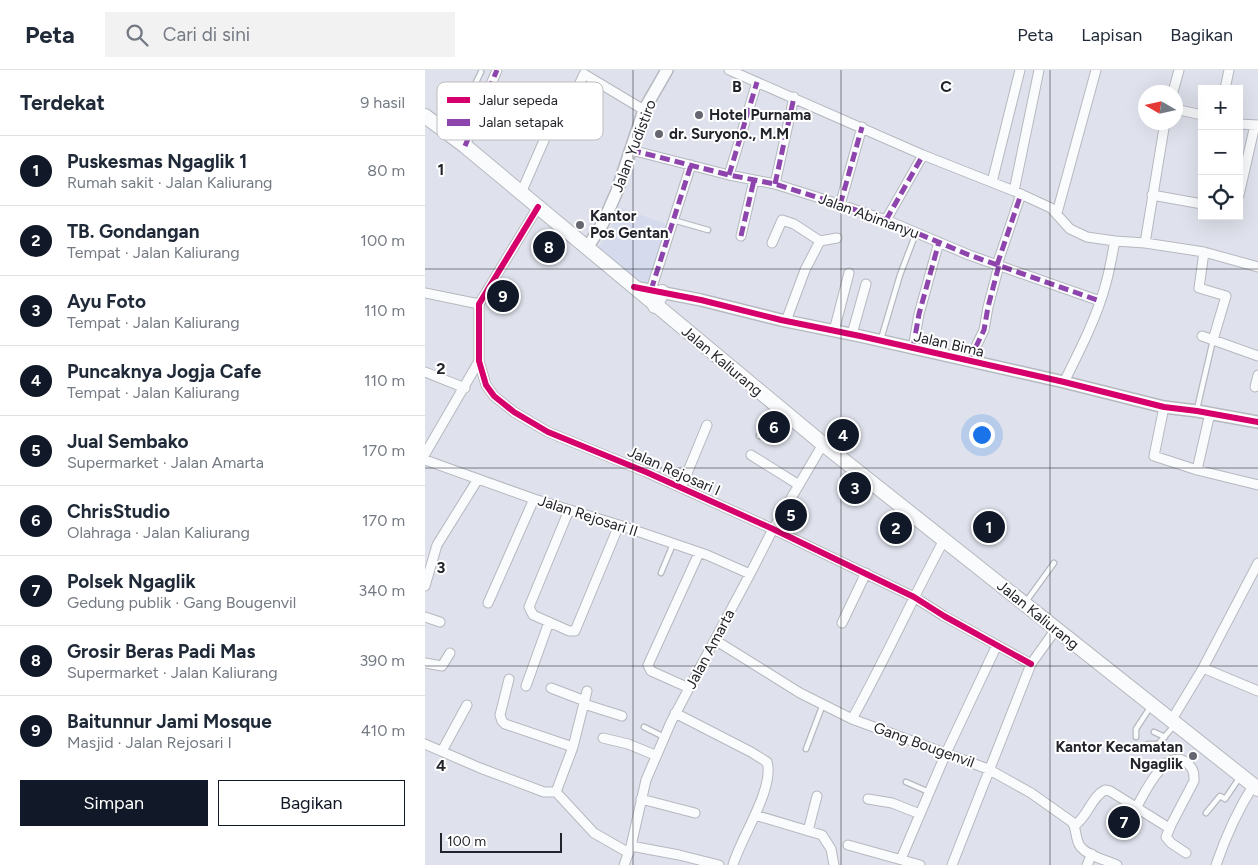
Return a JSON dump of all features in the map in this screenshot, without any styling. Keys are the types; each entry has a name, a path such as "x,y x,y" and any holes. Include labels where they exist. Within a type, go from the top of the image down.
{"main road":[{"name":"Jalan Kaliurang","path":"425,116 437,125"},
{"name":"Jalan Kaliurang","path":"457,140 775,405 1173,723 1194,755 1241,776 1256,788"},
{"path":"655,306 657,291"}],"street":[{"path":"492,82 497,70"},
{"path":"575,70 585,72 601,82"},
{"name":"Jalan Yudistiro","path":"587,248 603,223 617,191 644,110 667,70"},
{"path":"729,70 923,154 1018,192 1051,208 1065,225 1087,237 1115,242 1145,242 1204,252 1258,267"},
{"path":"992,182 1020,70"},
{"path":"969,361 984,330 987,307 1018,192 1039,70"},
{"path":"1057,213 1096,70"},
{"path":"1175,85 1179,70"},
{"path":"1226,85 1229,70"},
{"path":"729,176 757,82"},
{"path":"603,84 644,110"},
{"path":"775,184 794,97"},
{"path":"1183,111 1198,114"},
{"path":"1243,124 1256,125 1243,179"},
{"path":"840,205 862,127"},
{"path":"1145,242 1164,130"},
{"path":"465,146 468,140"},
{"path":"521,193 545,140"},
{"name":"Jalan Abimanyu","path":"631,150 729,176 775,184 886,220 998,265 1100,301"},
{"path":"886,220 923,154"},
{"path":"657,291 673,220 691,165"},
{"path":"741,236 754,180"},
{"path":"1152,195 1198,203"},
{"path":"425,293 479,304 538,207"},
{"path":"772,243 782,220 793,224 820,241 837,238"},
{"path":"786,321 805,270 820,241"},
{"path":"913,348 920,308 939,242"},
{"path":"1064,382 1100,301 1115,242"},
{"path":"1204,252 1199,288 1226,296 1213,340"},
{"path":"834,331 849,273"},
{"path":"852,334 866,284"},
{"name":"Jalan Bima","path":"634,287 852,334 1064,382 1164,407 1258,422"},
{"name":"Jalan Rejosari I","path":"479,304 479,362 493,396 514,412 548,432 681,488 866,573 914,597 1031,664"},
{"path":"1201,336 1258,356"},
{"path":"425,454 479,362"},
{"path":"425,372 465,388"},
{"path":"1255,387 1258,375"},
{"path":"1164,407 1154,456 1197,470 1258,485"},
{"path":"1197,470 1210,414"},
{"path":"681,488 707,425"},
{"name":"Jalan Amarta","path":"624,865 630,850 646,780 655,755 675,713 773,529 823,444"},
{"path":"751,455 799,486"},
{"name":"Jalan Rejosari II","path":"425,460 534,499 619,525 699,553 750,574"},
{"path":"425,586 437,545 478,479"},
{"path":"488,603 534,499"},
{"path":"569,510 529,607 533,615 569,631 575,631 619,525"},
{"path":"853,719 944,540"},
{"path":"689,688 651,671 647,665 699,553"},
{"path":"1173,723 1258,563"},
{"path":"842,624 866,573"},
{"path":"425,617 440,622"},
{"path":"526,686 549,622"},
{"path":"951,865 1031,664 1056,629"},
{"name":"Gang Bougenvil","path":"715,640 800,693 853,719 989,769 1031,792 1069,820 1074,826 1080,846 1092,854 1117,865"},
{"path":"901,859 946,753 997,645"},
{"path":"425,663 442,666 450,653"},
{"path":"1203,668 1258,691"},
{"path":"509,679 500,715 501,721 573,747"},
{"path":"551,688 622,716"},
{"path":"556,792 573,747 587,691"},
{"path":"441,751 467,705"},
{"path":"675,713 767,762 769,774 755,815 736,852 733,865"},
{"path":"603,738 628,744 655,755"},
{"path":"425,744 480,768 544,792 556,792 595,833 630,850 679,855 719,865"},
{"path":"1136,808 1160,769 1176,759 1194,755 1193,781 1167,834 1167,839 1186,853"},
{"path":"1216,865 1225,836 1233,820 1256,788"},
{"path":"1074,826 1083,820 1104,790 1110,791 1169,828"},
{"path":"808,831 817,796"},
{"path":"641,799 695,813"},
{"path":"868,799 892,803 920,814"},
{"path":"755,815 822,835 831,849 834,865"},
{"path":"848,845 920,865"},
{"path":"1087,865 1092,854"}],"lane":[{"path":"476,82 481,72"},
{"path":"673,220 709,230"},
{"path":"881,341 900,275 917,233"},
{"path":"1197,411 1213,340"},
{"path":"759,436 775,405"},
{"path":"661,573 673,544"},
{"path":"1024,604 1054,564"},
{"path":"806,749 823,704"},
{"path":"1135,737 1135,731 1151,706"},
{"path":"1148,744 1158,744 1165,737 1173,723"},
{"path":"644,727 664,737"},
{"path":"1154,732 1165,737"},
{"path":"1206,813 1220,796 1225,799 1241,776"},
{"path":"906,782 929,792"}],"shaded area":[{"path":"619,207 669,225 651,284 638,284 596,250 609,234"}],"tunnel":[{"path":"1191,759 1195,753"}],"marked path":[{"path":"492,82 497,70"},
{"path":"729,175 757,82"},
{"path":"775,184 794,97"},
{"path":"840,205 862,127"},
{"path":"465,146 468,140"},
{"path":"631,150 729,175 775,184 826,200 886,220 969,255 1100,301"},
{"path":"886,220 923,155"},
{"path":"651,290 691,165"},
{"path":"741,236 754,180"},
{"path":"997,265 1021,194"},
{"path":"913,348 919,314 939,242"},
{"path":"969,361 984,330 999,265"}],"cycle path":[{"path":"538,207 479,304 479,361 486,385 494,396 514,412 548,432 646,472 773,529 914,597 944,616 1031,664"},
{"path":"634,287 701,300 781,320 1064,382 1164,407 1258,422"}],"place":[{"name":"Hotel Purnama","path":"699,115"},
{"name":"dr. Suryono., M.M","path":"659,134"},
{"name":"Kantor Pos Gentan","path":"580,225"},
{"name":"Grosir Beras Padi Mas","path":"549,247"},
{"name":"Baitunnur Jami Mosque","path":"503,296"},
{"name":"ChrisStudio","path":"774,427"},
{"name":"Puncaknya Jogja Cafe","path":"843,435"},
{"name":"Ayu Foto","path":"855,488"},
{"name":"Jual Sembako","path":"791,515"},
{"name":"Puskesmas Ngaglik 1","path":"989,527"},
{"name":"TB. Gondangan","path":"896,528"},
{"name":"Kantor Kecamatan Ngaglik","path":"1193,756"},
{"name":"Polsek Ngaglik","path":"1124,822"}]}
